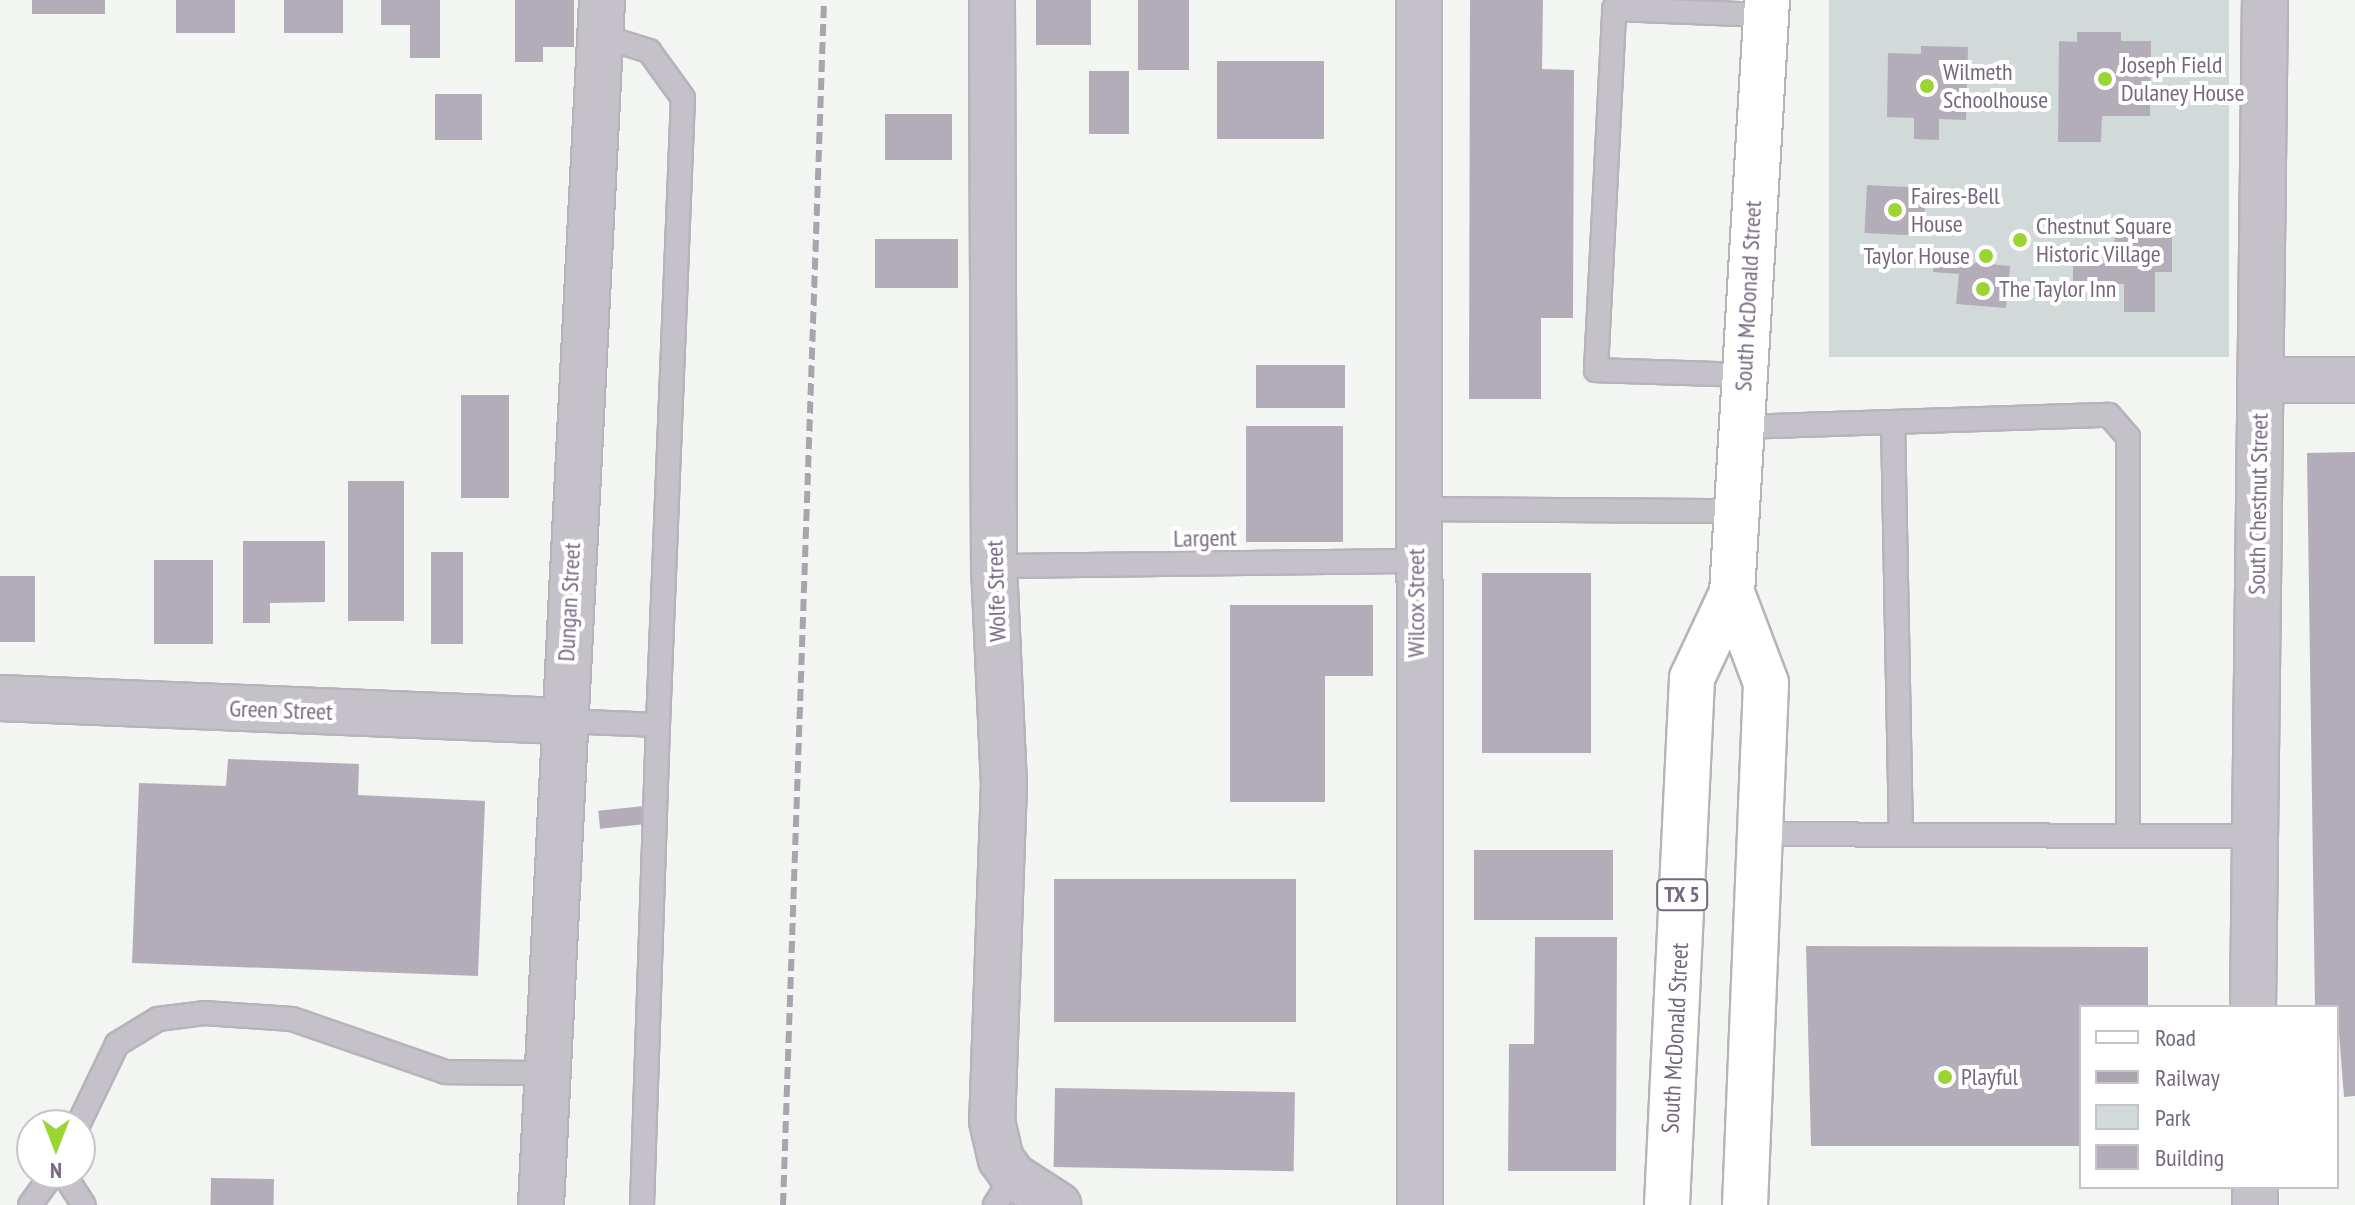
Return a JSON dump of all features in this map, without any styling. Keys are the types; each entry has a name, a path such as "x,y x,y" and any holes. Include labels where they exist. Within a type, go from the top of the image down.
{"main road":[{"name":"South McDonald Street","path":"1667,1205 1692,678 1732,593 1766,7"},
{"name":"South McDonald Street","path":"1732,593 1766,683 1745,1205"}],"street":[{"name":"Wolfe Street","path":"992,0 994,566 1004,783 992,1121 1001,1159 1004,1191"},
{"name":"Wilcox Street","path":"1419,0 1416,561 1420,1205"},
{"name":"South Chestnut Street","path":"2253,1005 2252,837 2265,0"},
{"name":"Dungan Street","path":"541,1205 563,721 601,18"},
{"path":"2260,380 2355,380"},
{"name":"Green Street","path":"0,698 563,721"},
{"path":"1004,1191 1058,1205"}],"lane":[{"path":"1744,375 1596,370 1614,9 1766,7"},
{"path":"601,18 649,51 683,98 642,1205"},
{"path":"1741,427 2109,415 2128,437 2128,836"},
{"path":"1893,422 1901,835"},
{"path":"1417,509 1737,511"},
{"name":"Largent","path":"994,566 1416,561"},
{"path":"563,721 658,725"},
{"path":"1760,834 2252,837"},
{"path":"86,1109 117,1044 158,1019 204,1013 292,1019 446,1072 547,1073"}],"green space":[{"name":"Chestnut Square Historic Village","path":"1829,0 2229,0 2229,357 1829,357"}],"building":[{"path":"32,0 105,0 105,14 32,14"},
{"path":"176,0 235,0 235,33 176,33"},
{"path":"284,0 343,0 343,33 284,33"},
{"path":"381,0 440,0 440,58 410,58 410,25 381,25"},
{"path":"515,0 574,0 574,47 543,47 543,62 515,62"},
{"path":"1036,0 1091,0 1091,45 1036,45"},
{"path":"1138,0 1189,0 1189,70 1138,70"},
{"path":"1470,0 1543,0 1542,69 1574,70 1573,318 1541,318 1541,399 1469,399"},
{"name":"Joseph Field Dulaney House","path":"2077,32 2121,32 2121,41 2151,41 2150,116 2102,116 2101,142 2058,142 2059,41 2077,42"},
{"name":"Wilmeth Schoolhouse","path":"1921,46 1968,47 1966,120 1939,119 1939,140 1914,139 1914,118 1887,117 1888,53 1921,54"},
{"path":"1217,61 1324,61 1324,139 1217,139"},
{"path":"1089,71 1129,71 1129,134 1089,134"},
{"path":"435,94 482,94 482,140 435,140"},
{"path":"885,114 952,114 952,160 885,160"},
{"name":"Faires-Bell House","path":"1867,185 1926,188 1923,236 1864,233"},
{"path":"2115,235 2172,235 2172,272 2155,272 2155,312 2124,312 2124,284 2073,283 2073,257 2114,257"},
{"path":"875,239 958,239 958,288 875,288"},
{"name":"The Taylor Inn","path":"1936,250 1959,252 1958,261 2010,266 2006,308 1956,304 1959,274 1933,272"},
{"path":"1256,365 1345,365 1345,408 1256,408"},
{"path":"461,395 509,395 509,498 461,498"},
{"path":"1246,426 1343,426 1343,542 1246,542"},
{"path":"2355,452 2355,1096 2344,1097 2339,1005 2315,1005 2307,453"},
{"path":"348,481 404,481 404,621 348,621"},
{"path":"243,541 325,541 325,602 270,603 270,623 243,623"},
{"path":"431,552 463,552 463,644 431,644"},
{"path":"154,560 213,560 213,644 154,644"},
{"path":"1482,573 1591,573 1591,753 1482,753"},
{"path":"0,576 35,576 35,642 0,642"},
{"path":"1230,605 1373,605 1373,676 1325,676 1325,802 1230,802"},
{"path":"228,759 359,764 358,795 485,801 478,976 132,963 139,783 226,786"},
{"path":"644,806 646,824 600,829 598,811"},
{"path":"1474,850 1613,850 1613,920 1474,920"},
{"path":"1054,879 1296,879 1296,1022 1054,1022"},
{"path":"1535,937 1617,937 1616,1171 1508,1171 1509,1044 1534,1044"},
{"name":"Playful","path":"1806,946 2148,947 2148,1005 2079,1005 2079,1146 1811,1146"},
{"path":"1055,1088 1295,1092 1294,1171 1054,1167"},
{"path":"211,1178 274,1179 274,1205 211,1205"}],"railway":[{"path":"783,1205 824,0"}],"place":[{"name":"Joseph Field Dulaney House","path":"2105,79"},
{"name":"Wilmeth Schoolhouse","path":"1927,86"},
{"name":"Faires-Bell House","path":"1895,210"},
{"name":"Chestnut Square Historic Village","path":"2020,240"},
{"name":"Taylor House","path":"1986,256"},
{"name":"The Taylor Inn","path":"1983,289"},
{"name":"Playful","path":"1945,1077"}]}
